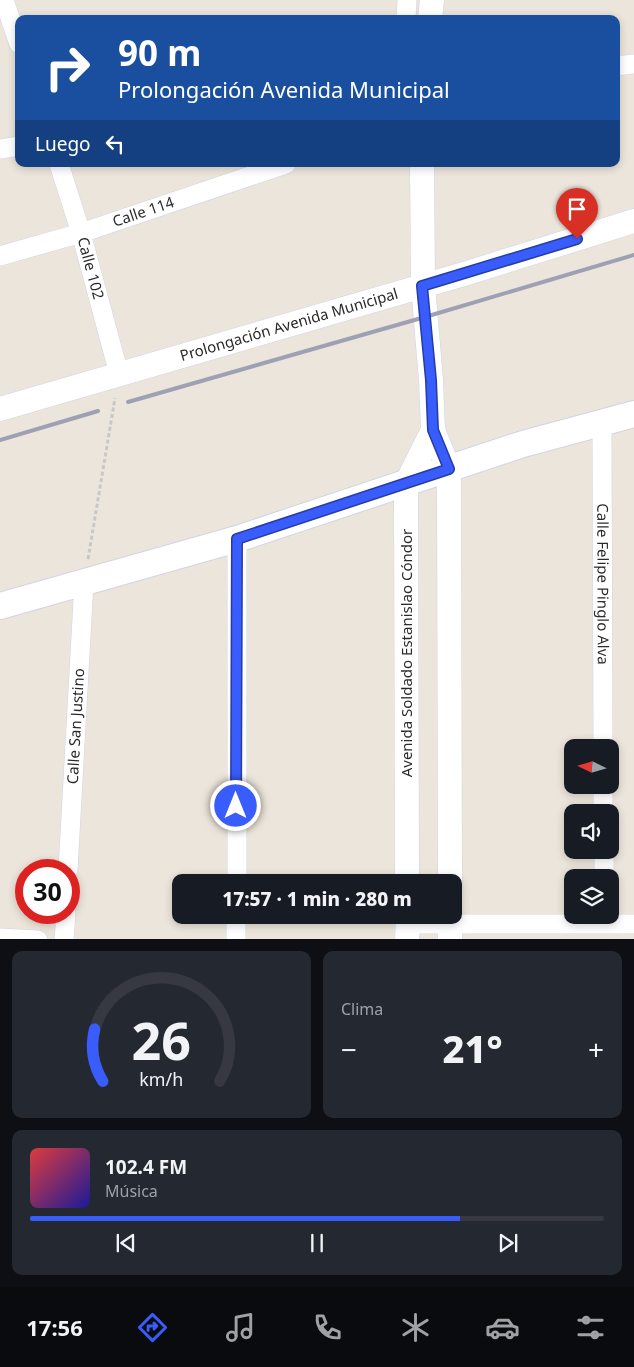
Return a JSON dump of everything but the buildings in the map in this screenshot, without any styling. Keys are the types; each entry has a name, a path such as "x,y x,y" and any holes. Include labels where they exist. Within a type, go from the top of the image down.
{"main road":[{"path":"0,606 237,539 523,444 634,414"}],"street":[{"path":"4,0 15,32"},
{"path":"406,15 407,0"},
{"path":"430,15 432,0"},
{"path":"620,66 634,64"},
{"path":"0,149 15,147"},
{"name":"Calle 102","path":"60,167 81,233 119,374"},
{"name":"Calle 114","path":"0,256 81,233 277,167"},
{"name":"Avenida Soldado Estanislao Cóndor","path":"422,167 422,286 431,380 433,430 449,469 450,874"},
{"name":"Prolongación Avenida Municipal","path":"0,409 422,286 634,221"},
{"name":"Calle Felipe Pinglo Alva","path":"602,422 603,739"},
{"name":"Avenida Soldado Estanislao Cóndor","path":"407,874 406,484 433,430"},
{"path":"236,874 237,539"},
{"name":"Calle San Justino","path":"69,859 84,582"},
{"path":"64,939 65,924"},
{"path":"236,924 236,939"},
{"path":"408,926 604,926 634,924"},
{"path":"0,938 19,939"}],"path":[{"path":"84,582 119,374"}],"railway":[{"path":"128,402 634,255"},
{"path":"0,440 98,411"}],"route":[{"path":"236,806 237,539 449,469 433,430 431,380 422,286 577,239"}]}
